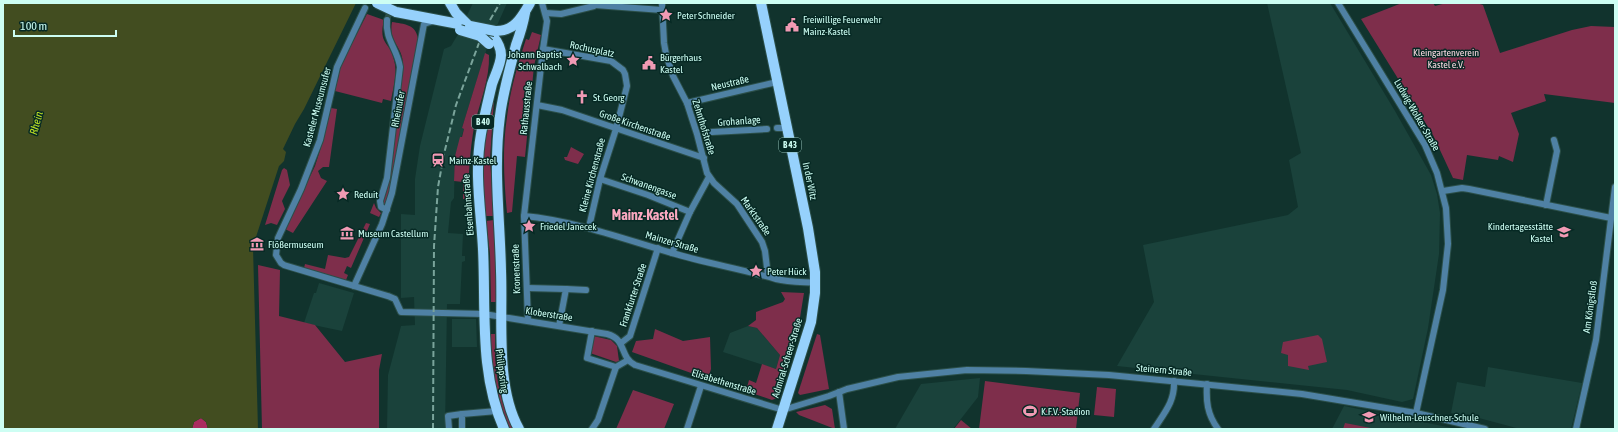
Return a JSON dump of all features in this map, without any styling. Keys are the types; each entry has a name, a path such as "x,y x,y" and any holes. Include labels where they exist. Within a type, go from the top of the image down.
{"main road":[{"path":"377,3 420,21 464,26"},
{"path":"450,3 464,26"},
{"name":"In der Witz","path":"761,3 777,82 782,128 812,252 815,288"},
{"name":"B 40","path":"491,35 507,29 524,15"},
{"name":"B 40","path":"502,316 497,180 498,133 506,84 509,51 524,15"},
{"path":"420,21 437,20 464,26 491,35"},
{"name":"Eisenbahnstraße","path":"484,314 483,251 478,154 484,115 501,54 498,43 491,35"},
{"name":"Admiral-Scheer-Straße","path":"777,429 809,328 815,288"},
{"name":"Philippsring","path":"484,314 490,382 497,411 504,429"},
{"name":"Philippsring","path":"502,316 503,376 505,392 511,414 519,429"}],"street":[{"name":"Rathausstraße","path":"524,216 542,49 547,21 542,3"},
{"name":"Zehnthofstraße","path":"662,3 666,54 673,76 687,103 700,134 708,176"},
{"name":"Ludwig-Wolker-Straße","path":"1338,3 1425,145 1443,191 1448,227 1448,244 1443,290 1416,413"},
{"path":"546,13 561,14 595,4 662,10"},
{"name":"Kasteler Museumsufer","path":"354,286 284,265 277,257 276,252 278,238 303,183 320,140 337,67 365,8"},
{"name":"Rheinufer","path":"387,20 387,35 398,57 400,66 387,178 380,201 381,207 387,210"},
{"name":"Rheinufer","path":"354,286 387,210 392,193 420,21"},
{"name":"Rochusplatz","path":"542,49 611,61 620,67 625,74 627,86 616,129"},
{"name":"Neustraße","path":"687,103 777,82"},
{"name":"Große Kirchenstraße","path":"536,105 562,110 704,158"},
{"name":"Kleine Kirchenstraße","path":"589,227 600,179 616,129"},
{"name":"Grohanlage","path":"712,132 767,129"},
{"path":"1546,205 1557,151 1554,140"},
{"path":"672,253 708,176"},
{"name":"Marktstraße","path":"708,176 737,204 762,242 766,251 768,276"},
{"name":"Schwanengasse","path":"600,179 648,195 690,212"},
{"name":"Am Königsfloß","path":"1576,429 1596,340 1615,187"},
{"path":"1443,191 1462,188 1469,189 1611,218"},
{"name":"Mainzer Straße","path":"524,216 548,218 589,227 672,253 815,288"},
{"name":"Kronenstraße","path":"524,216 528,321"},
{"name":"Frankfurter Straße","path":"621,343 630,336 658,248"},
{"path":"354,286 395,299 401,312 484,314"},
{"path":"527,288 566,288 586,290"},
{"path":"559,326 566,288"},
{"name":"Kloberstraße","path":"484,314 613,335 621,343"},
{"path":"592,331 587,358 616,367"},
{"path":"592,429 598,420 616,367 628,360 621,343"},
{"name":"Elisabethenstraße","path":"628,360 635,365 783,410"},
{"name":"Steinern Straße","path":"839,392 898,377 967,370 1109,375 1308,395 1416,413 1485,429"},
{"path":"1154,429 1173,400 1175,390 1174,381"},
{"path":"1207,384 1207,409 1218,429"},
{"path":"687,429 701,386"},
{"path":"783,410 839,392 844,429"},
{"path":"449,429 448,416 497,411"},
{"path":"462,414 462,429"}],"shaded area":[{"path":"473,3 507,3 487,48 462,128 464,129 455,156 454,198 451,202 448,233 463,234 462,256 465,256 465,261 462,262 460,304 447,304 445,429 387,429 388,375 401,326 415,325 414,297 401,298 401,214 415,215 415,179 420,146 444,49 451,46"},
{"path":"1267,3 1330,3 1395,111 1431,175 1437,194 1440,213 1439,254 1428,328 1413,399 1402,402 1347,390 1117,366 1154,302 1143,245 1288,215 1298,207 1289,160 1301,153"},
{"path":"319,283 354,293 342,331 304,323"},
{"path":"452,319 476,319 477,347 452,347"},
{"path":"748,326 757,328 780,355 776,369 723,352 730,333"},
{"path":"1488,367 1582,383 1571,429 1520,429 1479,418 1451,413 1457,382 1485,387"},
{"path":"980,378 978,397 953,429 895,429 921,384"},
{"name":"Wilhelm-Leuschner-Schule","path":"1344,406 1457,429 1332,429"},
{"path":"201,418 206,422 208,429 192,429 194,422"}],"green space":[{"name":"Kleingartenverein Kastel e.V.","path":"1465,2 1483,5 1500,53 1572,30 1591,26 1615,27 1615,103 1544,94 1546,101 1511,113 1519,134 1513,162 1499,156 1498,160 1467,155 1463,180 1453,178 1433,135 1361,19 1402,3 1433,3 1435,6 1446,3"},
{"path":"367,14 384,20 382,34 383,39 390,49 396,70 391,101 383,99 382,103 335,91 341,65"},
{"path":"392,22 409,26 415,30 418,39 388,198 386,204 384,204 383,202 388,181 403,65 401,53 392,35"},
{"path":"532,32 541,35 534,66 525,157 517,156 512,212 507,213 504,153 508,107 523,48 526,39 529,40"},
{"path":"485,53 489,55 488,73 474,127 470,154 469,199 463,199 463,182 454,181 455,156 460,137 462,137 464,129 462,128"},
{"path":"493,99 490,159 494,216 485,216 482,189 483,144"},
{"path":"331,108 337,109 329,167 323,167 318,171 321,178 327,181 293,233 285,229 315,166"},
{"path":"571,147 584,154 578,164 565,160 564,157 567,157"},
{"path":"284,168 287,170 290,185 282,201 285,209 277,225 271,223 265,225 282,170"},
{"path":"374,203 376,208 381,213 379,217 370,213"},
{"path":"494,220 498,302 491,302 490,254 486,221"},
{"path":"366,223 370,224 351,268 347,266 344,273 348,275 346,280 304,268 305,264 325,269 328,255 345,258 349,257"},
{"path":"258,265 280,270 279,316 315,325 345,362 382,354 379,370 379,429 262,429"},
{"path":"781,292 804,293 798,330 777,398 772,400 746,391 749,380 756,383 762,364 776,369 780,355 757,328 748,326 756,320 756,312 783,302 785,299"},
{"path":"655,329 683,341 710,337 711,369 708,379 632,352 636,341 653,339"},
{"path":"489,334 495,334 498,383 508,417 514,429 508,429 493,383"},
{"path":"817,334 820,335 829,389 800,395 798,393"},
{"path":"1318,335 1322,339 1327,362 1308,366 1309,370 1288,366 1288,355 1281,353 1283,342"},
{"path":"593,336 611,340 617,346 619,361 616,362 590,353"},
{"name":"K.F.V.-Stadion","path":"985,381 1080,393 1076,429 979,429"},
{"path":"1097,387 1116,389 1114,417 1094,415"},
{"path":"633,390 674,404 664,429 616,429"},
{"path":"825,405 832,409 835,429 799,415 796,412"},
{"path":"961,420 972,429 954,429"},
{"path":"1345,423 1376,429 1343,429"}],"water":[{"name":"Rhein","path":"3,3 356,3 283,149 286,152 284,161 279,166 253,248 258,429 208,429 206,422 201,418 194,422 192,429 3,429"}],"tunnel":[{"path":"387,20 392,3"},
{"path":"702,133 712,132"}],"railway":[{"path":"490,20 500,3"},
{"path":"433,429 434,246 438,187 444,154 456,105 479,43"}],"place":[{"name":"Peter Schneider","path":"666,15"},
{"name":"Freiwillige Feuerwehr Mainz-Kastel","path":"792,25"},
{"name":"Johann Baptist Schwalbach","path":"573,60"},
{"name":"Bürgerhaus Kastel","path":"649,63"},
{"name":"St. Georg","path":"582,97"},
{"name":"Mainz-Kastel","path":"438,160"},
{"name":"Reduit","path":"343,194"},
{"name":"Friedel Janecek","path":"529,226"},
{"name":"Kindertagesstätte Kastel","path":"1564,232"},
{"name":"Museum Castellum","path":"347,233"},
{"name":"Flößermuseum","path":"257,244"},
{"name":"Peter Hück","path":"756,271"},
{"name":"K.F.V.-Stadion","path":"1030,411"},
{"name":"Wilhelm-Leuschner-Schule","path":"1369,417"}],"district":[{"name":"Mainz-Kastel","path":"645,215"}]}
